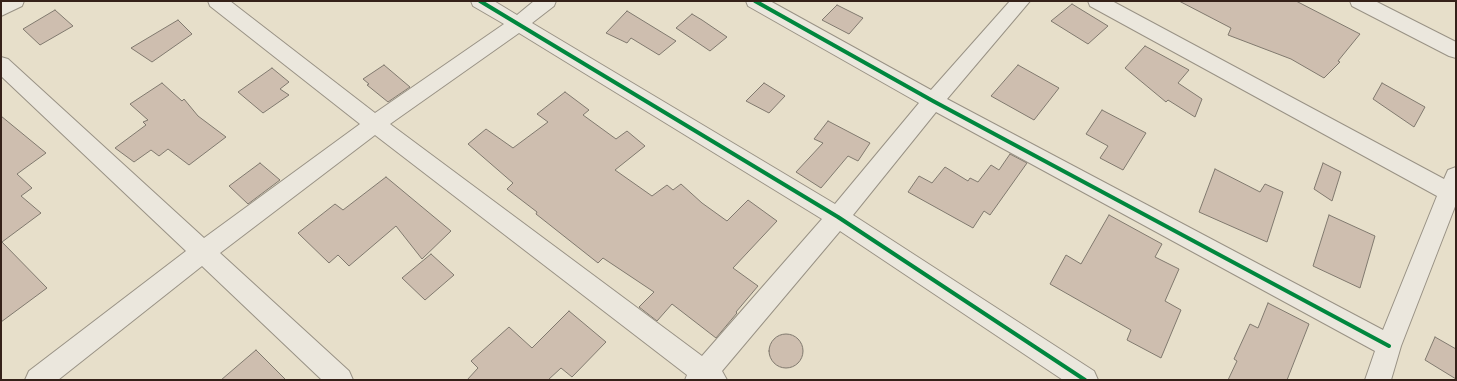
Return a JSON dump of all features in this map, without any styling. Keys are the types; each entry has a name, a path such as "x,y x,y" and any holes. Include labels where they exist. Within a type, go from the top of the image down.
{"street":[{"path":"1,9 15,1"},
{"path":"217,1 705,378 933,102 1021,1"},
{"path":"480,1 838,217 1085,380"},
{"path":"38,380 203,252 375,124 518,24 547,1"},
{"path":"755,1 933,102 1389,346"},
{"path":"1097,1 1453,184 1389,346 1378,380"},
{"path":"1359,1 1456,51"},
{"path":"1,64 340,380"}],"building":[{"path":"1179,1 1296,1 1360,34 1338,61 1340,62 1324,78 1291,59 1228,35 1231,28"},
{"path":"1072,4 1108,26 1088,44 1051,21"},
{"path":"837,5 863,18 849,34 822,20"},
{"path":"55,10 73,26 40,45 23,29"},
{"path":"627,11 676,41 659,55 631,38 627,43 606,33"},
{"path":"692,14 727,37 710,51 676,28"},
{"path":"178,20 192,34 152,62 131,48"},
{"path":"1145,46 1189,70 1178,83 1202,99 1195,117 1168,100 1166,102 1125,68"},
{"path":"384,65 410,87 388,102 367,85 369,84 363,79"},
{"path":"1018,65 1059,88 1034,120 991,96"},
{"path":"272,68 289,82 280,89 289,95 263,113 238,92"},
{"path":"162,83 182,101 184,99 198,116 226,137 189,165 168,149 159,156 151,150 134,162 115,148 146,125 143,122 148,120 130,104"},
{"path":"764,83 785,96 769,113 746,101"},
{"path":"1382,83 1425,107 1414,127 1373,99"},
{"path":"565,92 589,110 583,115 616,139 627,131 645,146 615,170 652,196 667,185 673,190 681,184 702,203 727,221 748,200 777,221 733,268 758,286 716,338 672,304 657,321 639,307 654,292 603,258 598,263 536,214 537,212 507,189 513,183 468,144 486,129 513,148 548,122 537,114"},
{"path":"1102,110 1146,133 1123,170 1100,158 1108,146 1086,134"},
{"path":"1,116 46,153 17,174 32,188 21,196 41,213 2,242 47,288 1,322"},
{"path":"828,121 870,143 858,161 848,156 821,188 796,172 823,143 814,139"},
{"path":"1010,154 1027,163 990,215 984,211 973,228 908,192 919,176 932,183 945,167 968,181 970,178 978,182 991,165 999,170"},
{"path":"260,163 280,180 248,204 229,186"},
{"path":"1323,163 1341,172 1332,201 1314,189"},
{"path":"1215,169 1260,192 1265,184 1283,192 1267,242 1199,212"},
{"path":"386,177 451,231 422,259 396,226 349,266 338,255 329,263 298,233 335,204 343,210"},
{"path":"1109,215 1162,244 1155,257 1179,269 1165,301 1181,310 1161,358 1127,340 1131,330 1050,284 1066,255 1081,264"},
{"path":"1329,215 1375,236 1360,288 1313,266"},
{"path":"431,254 454,275 425,300 402,278"},
{"path":"1268,303 1309,324 1287,380 1228,380 1237,361 1234,359 1250,324 1258,328"},
{"path":"569,311 606,342 572,377 561,368 548,380 467,380 478,368 471,361 509,327 532,348"},
{"path":"786,334 798,339 803,351 798,363 786,368 774,363 769,351 774,339"},
{"path":"1435,337 1456,349 1456,379 1425,360"},
{"path":"256,350 286,380 221,380"}],"cycle path":[{"path":"480,1 838,217 1085,380"},
{"path":"755,1 933,101 1389,346"}]}
